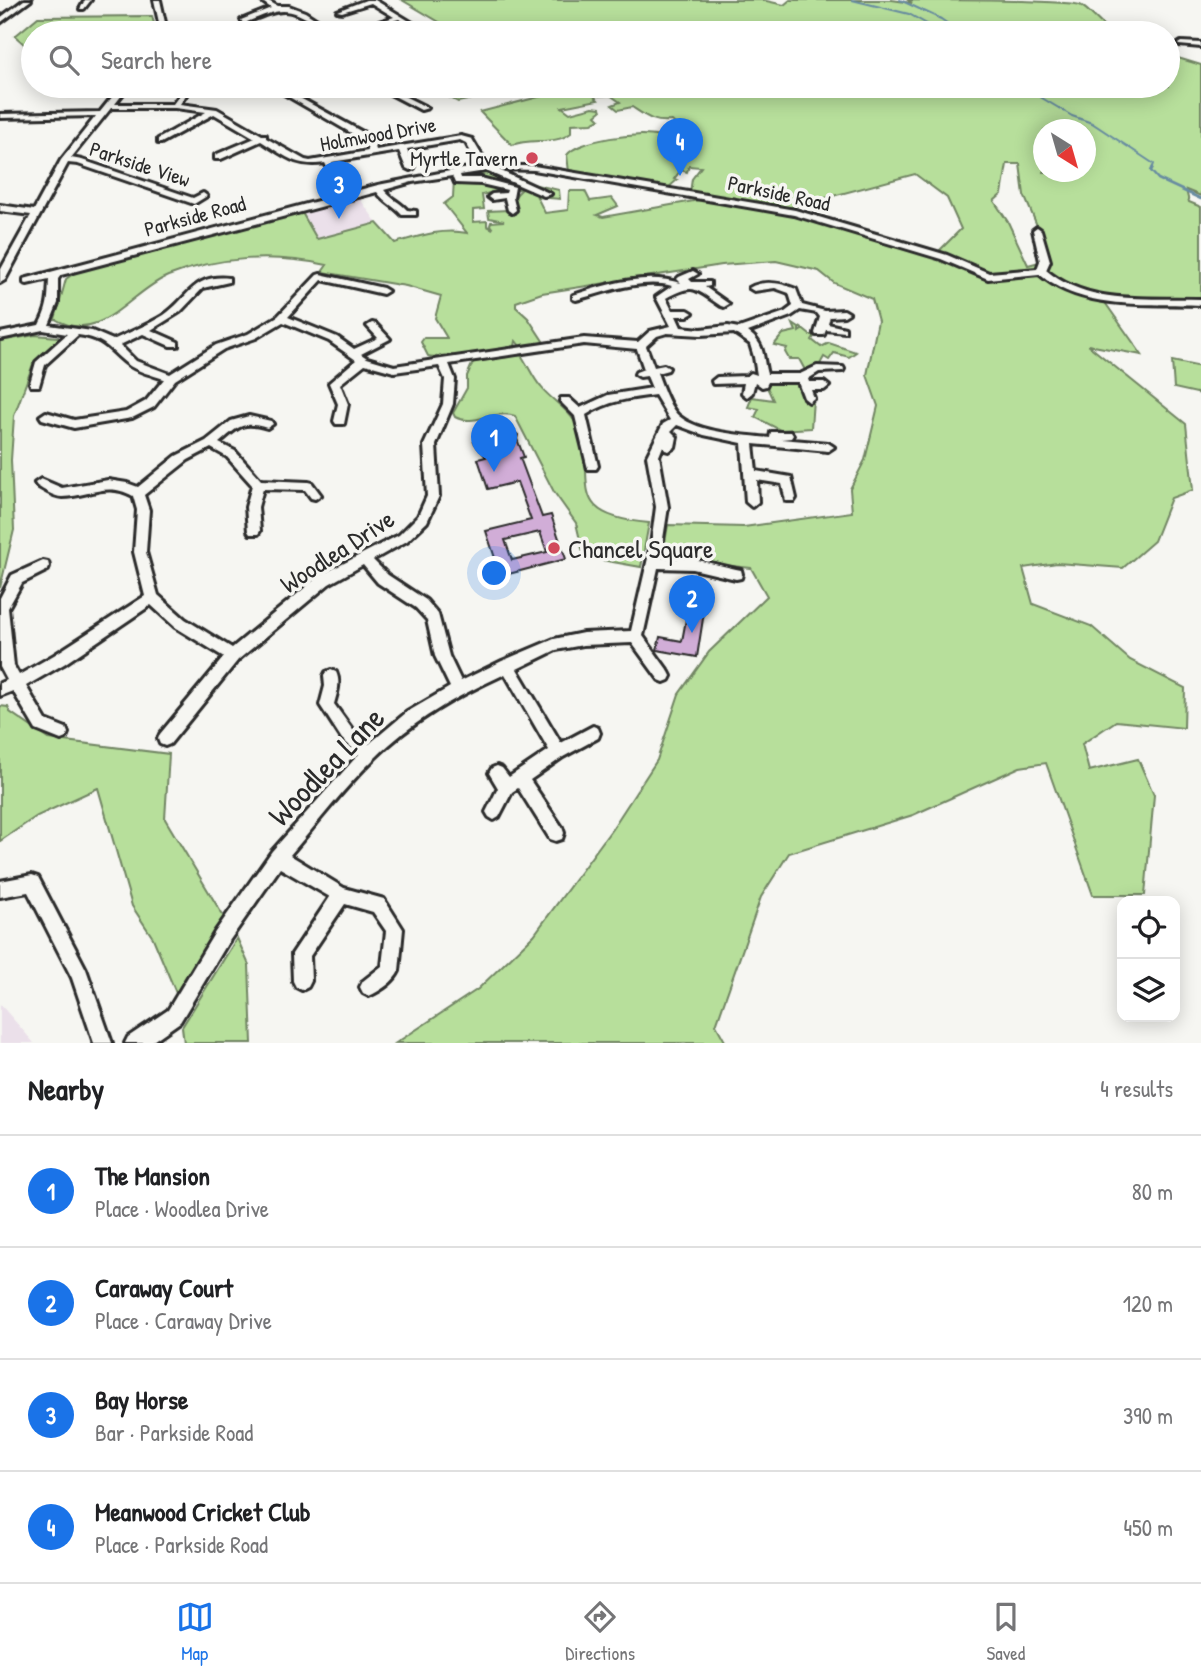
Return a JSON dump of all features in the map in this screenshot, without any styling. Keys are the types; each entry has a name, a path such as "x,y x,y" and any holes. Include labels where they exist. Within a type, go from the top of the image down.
{"street":[{"path":"0,21 28,0"},
{"path":"82,8 88,0"},
{"path":"157,0 162,21"},
{"path":"263,0 276,8"},
{"path":"340,11 371,0 406,21"},
{"path":"243,21 276,8 289,8 315,21"},
{"path":"387,21 399,17"},
{"path":"1181,44 1201,45"},
{"path":"0,280 65,160 116,98"},
{"path":"175,106 181,98"},
{"path":"295,98 363,136 370,143 373,153"},
{"path":"404,98 424,108"},
{"name":"Holmwood Drive","path":"0,116 175,106 214,111 303,162 328,161 461,138 469,141 483,167"},
{"path":"161,141 214,111"},
{"path":"218,158 263,137"},
{"path":"402,148 410,168"},
{"name":"Parkside View","path":"65,160 79,162 194,201 203,195"},
{"path":"328,161 335,182 348,179"},
{"path":"483,167 547,194"},
{"name":"Parkside Road","path":"27,281 379,188 483,167 534,167 796,213 943,257 988,276 1041,271"},
{"path":"455,172 458,181 494,183 512,189 512,210"},
{"path":"379,188 388,201 398,205 405,214 413,213"},
{"path":"492,197 510,195"},
{"path":"0,208 38,213"},
{"path":"1037,230 1045,261 1041,271 1067,289 1107,299 1201,302"},
{"path":"693,274 682,279 715,296 724,304"},
{"path":"44,327 54,299 52,281 55,275"},
{"path":"46,416 74,424 128,415 150,404 171,378 220,347 252,336 282,318 320,276 383,291"},
{"path":"113,344 177,310 193,290 205,282 226,280"},
{"path":"576,298 635,290 662,281 694,285"},
{"path":"754,288 786,281 793,291 798,307 841,330"},
{"path":"694,285 662,297 656,304 669,323 718,335 740,331 757,324 790,319"},
{"path":"773,323 798,307"},
{"path":"642,351 648,336 688,313"},
{"path":"816,317 844,313"},
{"path":"282,318 334,339 358,356 394,369 591,342 657,353"},
{"path":"340,421 343,404 334,383 358,356 385,339 372,326"},
{"path":"0,335 44,327 92,334 113,344 132,363 171,378"},
{"path":"142,330 174,344"},
{"path":"35,383 40,364 76,331"},
{"path":"740,331 762,349 762,382"},
{"path":"687,338 698,338 700,332"},
{"path":"642,351 658,370 667,410 682,424 747,441 824,444 842,451"},
{"name":"Woodlea Drive","path":"165,739 233,656 324,580 403,538 423,519 433,496 430,445 448,404 450,379 443,363"},
{"path":"807,388 807,373 826,365 839,369"},
{"path":"640,374 658,370"},
{"path":"747,393 751,377"},
{"path":"717,381 751,377 762,382 824,390"},
{"path":"580,414 593,403 610,397 661,391"},
{"path":"565,401 580,414 592,466"},
{"path":"664,676 636,637 663,507 653,456 664,432 698,418"},
{"path":"138,493 158,481 181,458 211,443 226,428 244,419 257,419 267,424"},
{"path":"664,432 671,437 669,447"},
{"path":"776,443 775,435 787,435"},
{"path":"747,441 752,502"},
{"path":"211,443 232,454 258,484 308,486 314,495"},
{"path":"751,475 787,480 790,498"},
{"path":"41,483 61,493 108,484 127,487 138,493 143,510 140,552 152,598 180,622 233,656"},
{"path":"254,531 252,508 258,484"},
{"path":"364,558 383,579 421,604 433,618 442,656 458,689"},
{"path":"653,563 693,564 737,574"},
{"path":"43,566 17,579 1,608 6,667 41,725 61,733"},
{"path":"0,690 15,685 81,646 123,614 152,598"},
{"name":"Woodlea Lane","path":"134,1043 174,1016 221,938 278,857 369,753 412,716 507,664 554,645 583,639 636,637"},
{"path":"507,664 558,752"},
{"path":"331,676 332,686 327,705 347,734 369,753"},
{"path":"494,812 507,787 558,752 593,733"},
{"path":"497,773 507,787"},
{"path":"520,777 556,833"},
{"path":"278,857 341,895 378,905 395,929 390,971 369,987"},
{"path":"0,889 32,883 80,975 103,1043"},
{"path":"302,981 301,954 341,895"}],"shaded area":[{"path":"358,196 377,223 317,239 301,211"},
{"path":"0,1004 34,1043 0,1043"}],"green space":[{"path":"402,0 762,0 784,5 790,0 1049,2 1080,5 1099,21 438,21"},
{"path":"152,16 153,21 33,21 38,17"},
{"path":"21,31 21,41 15,36"},
{"path":"1180,59 1201,65 1201,196 1186,190 1189,202 1201,207 1201,298 1106,296 1106,304 1142,355 1088,345 1186,424 1193,490 1171,498 1154,541 1123,568 1057,563 1023,568 1033,604 1091,626 1130,660 1185,688 1184,728 1116,721 1082,744 1089,771 1138,759 1154,795 1145,895 1093,895 1046,763 1020,767 913,815 789,853 761,897 716,1025 726,1043 396,1043 478,989 534,935 612,829 657,760 679,694 709,652 767,596 751,568 662,559 668,525 744,527 852,512 850,489 865,460 878,406 867,375 878,321 872,299 834,283 819,271 776,261 722,265 542,293 516,302 516,307 528,318 545,344 520,346 516,341 515,346 482,354 434,357 428,356 421,342 424,338 447,338 435,318 441,296 406,286 322,272 327,265 267,258 207,264 168,276 101,321 86,326 71,326 55,319 66,279 77,271 301,211 317,239 377,223 395,243 440,232 467,233 444,204 453,197 454,179 473,172 491,173 526,187 532,184 559,190 560,199 537,197 545,213 568,210 569,191 585,191 590,201 612,198 618,206 597,215 603,217 705,199 822,222 933,257 961,229 947,198 915,174 788,208 690,193 692,179 701,167 689,166 687,172 681,170 674,179 677,180 667,189 569,172 567,155 583,145 638,135 658,137 676,125 672,121 651,118 632,107 618,110 612,105 620,102 614,98 1180,98","holes":["1007,164 1020,164 1024,195 1038,228 1041,229 1047,260 1028,265 1008,222 994,201 1002,194","511,187 521,190 514,199 515,214 509,214 508,210 488,211 489,218 504,221 491,222 493,229 487,226 487,221 473,222 473,210 484,209 482,195"]},
{"path":"450,98 477,98 458,102"},
{"path":"535,98 596,98 598,100 562,107 570,113 593,107 600,108 601,111 596,115 600,119 592,123 571,124 571,133 564,137 512,145 480,112"},
{"path":"793,324 799,328 799,332 802,330 800,327 810,335 815,335 812,340 821,347 829,343 856,352 849,357 834,353 829,360 824,357 819,366 805,370 799,359 789,359 785,352 787,348 774,345 783,334 796,331"},
{"path":"35,335 58,337 60,341 33,364 14,416 11,460 14,530 0,588 0,341"},
{"path":"521,355 538,383 575,422 582,442 592,502 602,512 620,519 649,523 641,567 584,557 576,523 554,492 515,416 507,414 470,420 455,417 453,413 467,388 467,376 473,362"},
{"path":"1172,361 1201,367 1201,394 1174,388"},
{"path":"794,379 813,399 811,428 780,430 755,417 759,409 748,407 752,397 773,400 765,383 769,380"},
{"path":"0,706 8,707 10,712 49,739 169,754 165,819 225,919 176,993 153,938 132,906 98,788 37,816 0,841"},
{"path":"237,938 249,965 252,1043 184,1043 182,1027"}],"building":[{"path":"499,431 500,436 514,432 518,435 524,457 520,458 542,517 551,515 566,559 501,576 486,531 531,520 517,482 488,489 478,459 486,457 474,442 492,437 490,433","holes":["540,532 547,552 512,560 505,540"]},
{"path":"688,609 704,612 697,657 657,650 660,637 682,641"}],"waterway":[{"path":"852,0 909,14 922,21"},
{"path":"900,0 944,21"},
{"path":"1042,98 1072,116 1092,123 1154,164 1152,169"},
{"path":"1152,169 1158,179 1201,199"}],"place":[{"name":"Myrtle Tavern","path":"532,158"},
{"name":"Meanwood Cricket Club","path":"680,176"},
{"name":"Bay Horse","path":"339,219"},
{"name":"The Mansion","path":"494,472"},
{"name":"Chancel Square","path":"554,548"},
{"name":"Caraway Court","path":"692,633"}]}
